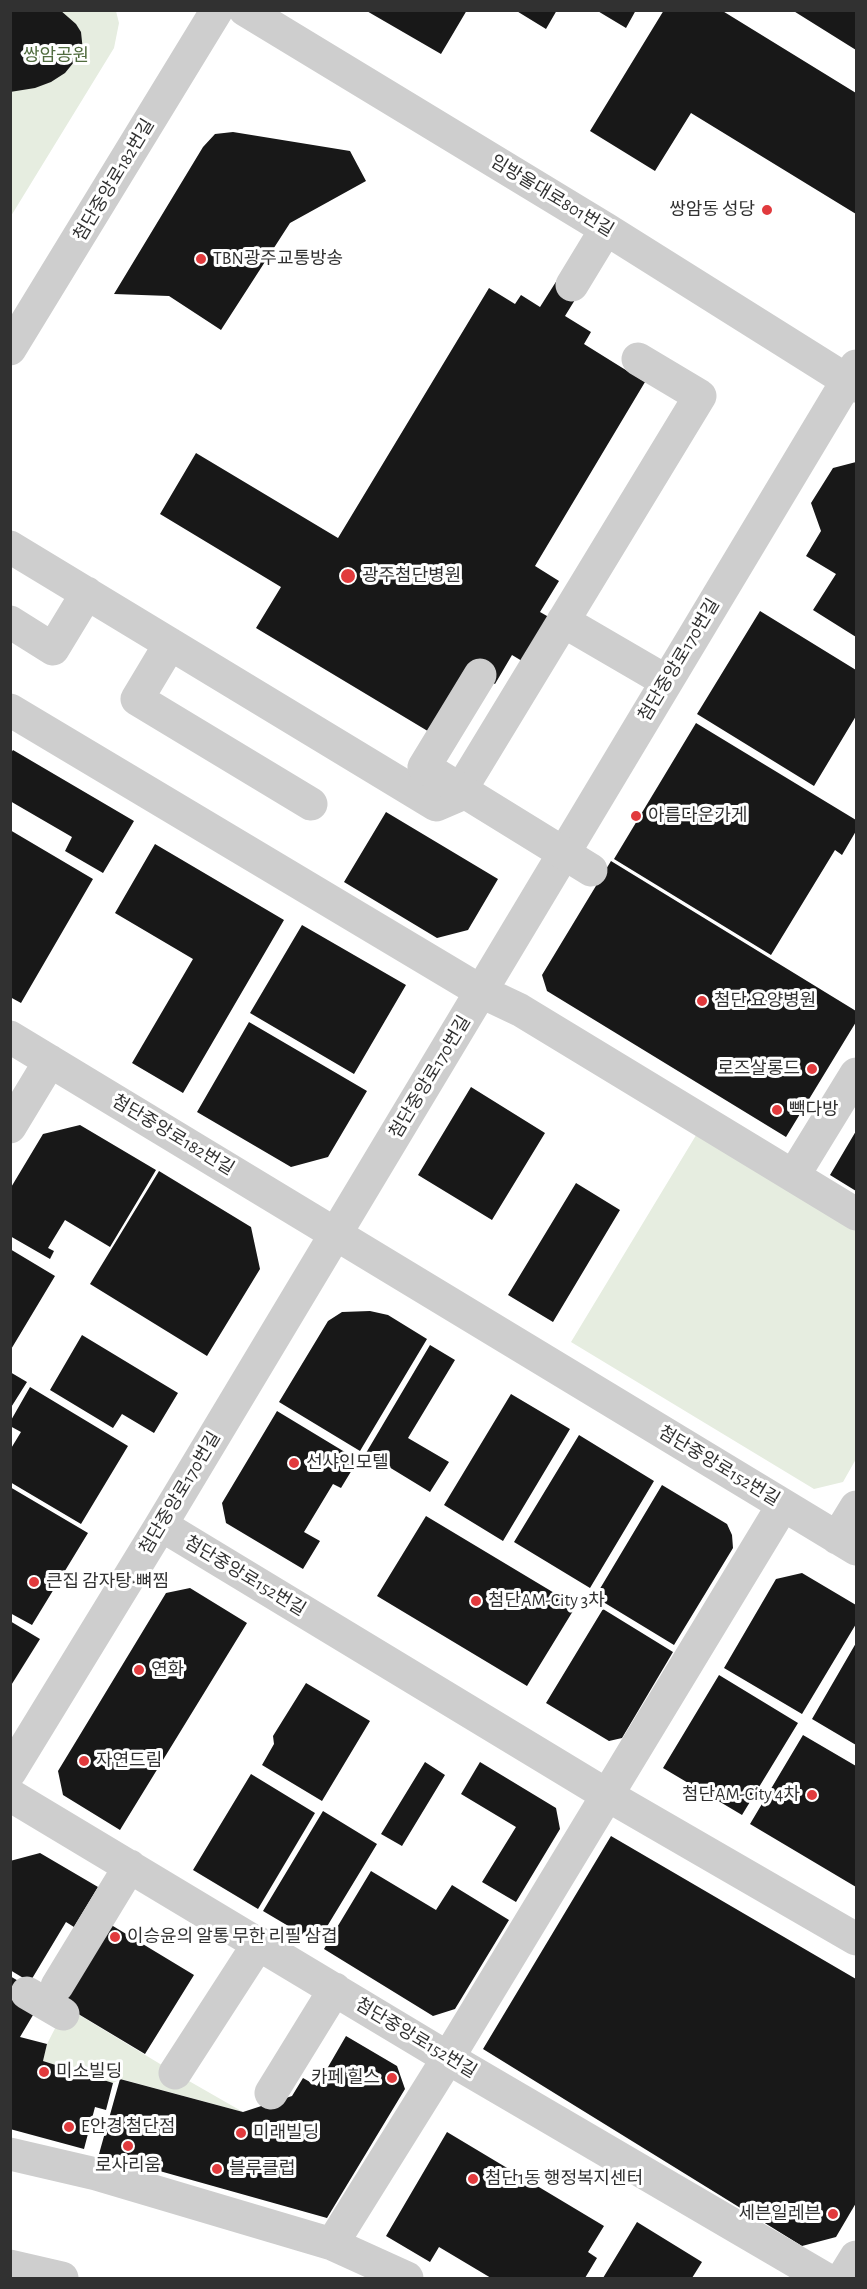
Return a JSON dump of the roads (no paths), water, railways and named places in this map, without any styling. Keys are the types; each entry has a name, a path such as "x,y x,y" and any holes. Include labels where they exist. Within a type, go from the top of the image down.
{"street":[{"name":"첨단중앙로182번길","path":"10,349 217,10"},
{"name":"임방울대로801번길","path":"245,10 854,377"},
{"path":"572,285 606,229"},
{"path":"10,547 436,805 457,796 700,396 638,359"},
{"name":"첨단중앙로170번길","path":"10,1772 482,992 666,681 854,377"},
{"path":"10,622 53,649 87,593"},
{"path":"563,621 666,681"},
{"path":"170,644 137,699 311,804"},
{"path":"480,675 424,767 596,874"},
{"path":"10,710 482,992 520,1010 856,1214"},
{"name":"첨단중앙로182번길","path":"10,1037 335,1233"},
{"path":"10,1127 50,1060"},
{"path":"794,1175 856,1074"},
{"name":"첨단중앙로152번길","path":"335,1233 847,1544"},
{"path":"332,2244 448,2058 783,1505"},
{"path":"847,1544 856,1508"},
{"name":"첨단중앙로152번길","path":"161,1525 607,1796 856,1939"},
{"name":"첨단중앙로152번길","path":"10,1795 448,2058 824,2278"},
{"path":"49,1998 130,1866"},
{"path":"175,2073 259,1943"},
{"path":"271,2093 335,1989"},
{"path":"10,2154 96,2174 332,2244 407,2278"},
{"path":"843,2278 856,2257"},
{"path":"10,2266 62,2278"}],"place":[{"name":"쌍암동 성당","path":"767,210"},
{"name":"TBN광주교통방송","path":"201,259"},
{"name":"광주첨단병원","path":"348,576"},
{"name":"아름다운가게","path":"636,816"},
{"name":"첨단 요양병원","path":"702,1001"},
{"name":"로즈살롱드","path":"812,1069"},
{"name":"빽다방","path":"777,1110"},
{"name":"선샤인모텔","path":"294,1463"},
{"name":"큰집 감자탕·뼈찜","path":"34,1582"},
{"name":"첨단AM-City 3차","path":"476,1601"},
{"name":"연화","path":"139,1670"},
{"name":"자연드림","path":"84,1761"},
{"name":"첨단AM-City 4차","path":"812,1795"},
{"name":"이승윤의 알통 무한 리필 삼겹","path":"115,1937"},
{"name":"미소빌딩","path":"44,2072"},
{"name":"카페 힐스","path":"392,2078"},
{"name":"E안경 첨단점","path":"69,2127"},
{"name":"미래빌딩","path":"241,2133"},
{"name":"로사리움","path":"128,2146"},
{"name":"블루클럽","path":"217,2169"},
{"name":"첨단1동 행정복지센터","path":"473,2179"},
{"name":"세븐일레븐","path":"833,2214"}],"park label":[{"name":"쌍암공원","path":"56,56"}]}
